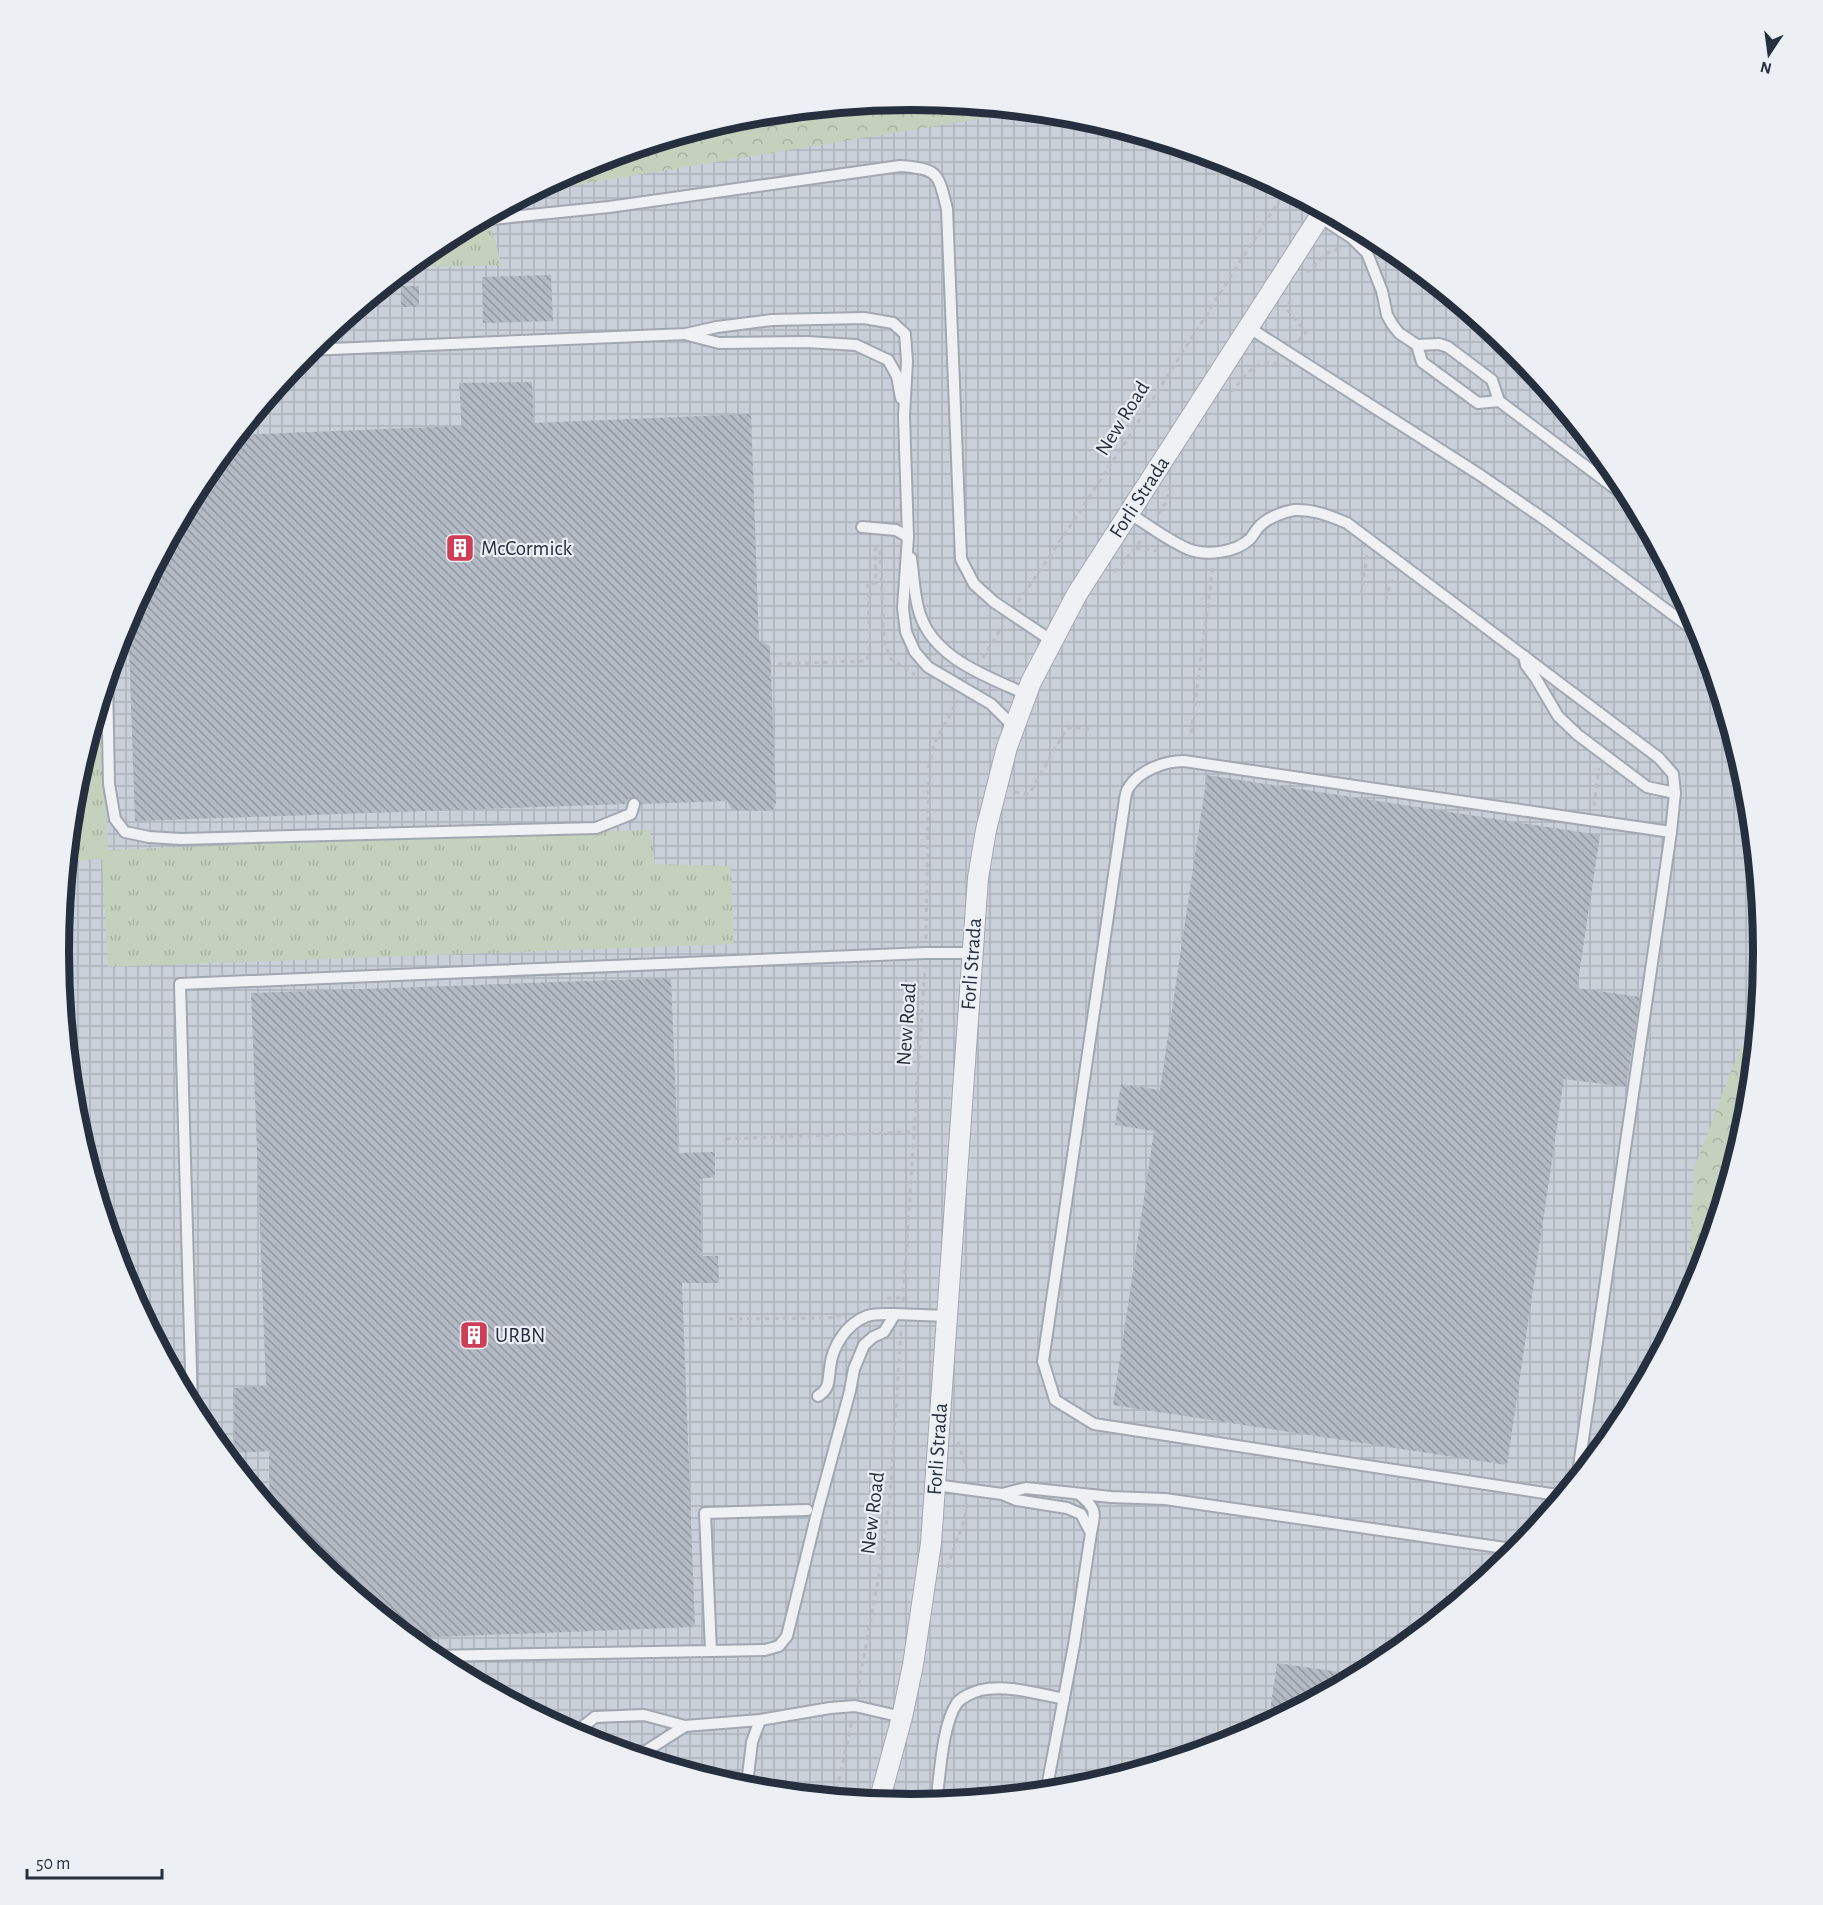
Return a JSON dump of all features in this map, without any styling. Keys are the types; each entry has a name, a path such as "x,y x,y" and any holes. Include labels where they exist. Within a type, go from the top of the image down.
{"street":[{"name":"Forli Strada","path":"881,1794 913,1665 929,1555 978,878 986,830 1007,747 1026,694 1077,594 1320,216"}],"lane":[{"path":"499,218 609,207 900,166 920,167 934,172 940,181 947,209 961,559 974,584 1010,614 1052,641"},
{"path":"1334,224 1367,254 1382,291 1387,315 1399,333 1417,345 1448,346 1492,380 1499,401 1615,488"},
{"path":"324,349 686,334 717,327 772,320 864,318 893,322 905,334 907,361 904,416 908,537 903,608 906,632 915,652 928,667 992,704 1014,727"},
{"path":"1248,327 1480,475 1547,521 1688,626"},
{"path":"686,334 719,343 807,342 856,345 888,360 897,376 904,416"},
{"path":"1417,345 1422,362 1478,403 1499,401"},
{"path":"1129,513 1190,549 1210,553 1231,549 1249,540 1259,526 1292,510 1308,510 1326,514 1347,524 1659,758 1673,774 1675,793 1671,832 1579,1466"},
{"path":"862,527 896,530 908,537"},
{"path":"908,537 920,615 928,633 958,660 1026,694"},
{"path":"1524,656 1526,665 1558,716 1578,735 1647,787 1675,793"},
{"path":"107,703 109,784 115,819 125,832 149,837 181,839 596,828 631,814 634,804"},
{"path":"1556,1495 1094,1424 1055,1400 1043,1361 1128,788 1141,775 1158,765 1170,761 1184,761 1671,832"},
{"path":"192,1389 180,984 972,953"},
{"path":"818,1396 825,1392 829,1384 833,1352 843,1334 865,1317 895,1314 947,1316"},
{"path":"447,1656 711,1652 765,1650 779,1646 787,1636 854,1369 864,1346 873,1337 884,1332 895,1314"},
{"path":"934,1485 1002,1494 1016,1500 1067,1508 1081,1514 1091,1533"},
{"path":"1002,1494 1026,1488 1080,1495 1165,1499 1507,1548"},
{"path":"1048,1784 1095,1512 1091,1504 1080,1495"},
{"path":"711,1652 705,1513 807,1510"},
{"path":"937,1794 948,1724 958,1702 982,1689 1017,1690 1064,1699"},
{"path":"582,1728 595,1717 644,1715 685,1726 760,1720 855,1706 902,1717"},
{"path":"748,1779 752,1742 760,1720"},
{"path":"644,1751 685,1726"}],"path":[{"name":"New Road","path":"981,661 1010,614 1085,507 1142,413 1282,196"},
{"path":"1305,276 1327,253 1336,250 1342,243"},
{"path":"1290,296 1288,310 1306,332 1303,335"},
{"path":"1227,396 1259,364 1268,361 1282,366"},
{"path":"1166,502 1173,478"},
{"path":"1361,595 1367,553 1365,547"},
{"path":"1109,580 1136,548 1160,551"},
{"path":"778,664 866,661 870,655 868,584 876,583 875,549 880,549 884,641 891,659 921,678"},
{"path":"1367,553 1376,559"},
{"path":"1203,567 1220,565"},
{"path":"1191,734 1213,567"},
{"path":"1386,600 1390,582 1402,578 1393,571"},
{"path":"927,938 929,763 935,742 958,700 949,695"},
{"path":"1015,784 1013,792 1029,794 1066,730 1071,727 1089,729"},
{"path":"1592,821 1599,767"},
{"name":"New Road","path":"883,1299 903,1298 925,967"},
{"path":"726,1140 913,1132"},
{"path":"729,1319 822,1318 836,1317 844,1312"},
{"name":"New Road","path":"858,1689 880,1570 890,1497 901,1338"},
{"path":"957,1441 969,1475"},
{"path":"836,1791 851,1725"}],"shaded area":[{"path":"912,114 995,118 1077,130 1158,150 1236,178 1311,214 1382,256 1449,306 1510,360 1566,423 1623,502 1667,580 1690,630 1725,734 1738,788 1747,843 1754,952 1747,1062 1738,1117 1725,1171 1690,1275 1641,1374 1612,1421 1545,1508 1507,1548 1467,1586 1380,1653 1333,1682 1234,1731 1130,1766 1076,1779 1021,1788 912,1795 802,1788 747,1779 693,1766 589,1731 490,1682 443,1653 356,1586 316,1548 278,1508 211,1421 182,1374 133,1275 98,1171 85,1117 76,1062 69,952 76,843 85,788 98,734 133,630 167,560 208,490 258,423 313,361 375,306 442,256 513,214 588,178 666,150 747,130 829,118"}],"green space":[{"path":"912,110 1002,115 559,188 641,155 693,139 747,126 802,117"},
{"path":"491,224 501,265 422,268 443,252"},
{"path":"103,718 108,850 650,830 655,864 731,866 734,944 108,967 102,859 74,861 85,788"},
{"path":"1750,1029 1738,1117 1725,1171 1689,1277 1694,1169 1733,1066"}],"building":[{"path":"551,275 553,321 483,323 482,277"},
{"path":"401,286 419,286 419,307 401,307"},
{"name":"McCormick","path":"532,382 534,423 751,414 759,641 770,646 776,803 772,811 732,810 727,801 641,804 639,798 633,797 628,799 626,804 135,821 129,641 156,580 182,531 211,484 243,440 247,435 462,426 459,383"},
{"path":"1207,775 1600,835 1577,988 1640,997 1626,1087 1564,1079 1507,1465 1113,1405 1154,1131 1115,1125 1121,1084 1160,1090"},
{"name":"URBN","path":"671,978 678,1153 715,1152 715,1177 700,1179 702,1256 718,1256 719,1283 682,1283 695,1627 422,1637 356,1586 278,1508 270,1498 269,1451 235,1453 233,1388 266,1386 251,993"},
{"path":"1277,1663 1347,1673 1333,1682 1269,1715"}],"place":[{"name":"McCormick","path":"460,548"},
{"name":"URBN","path":"474,1335"}]}
